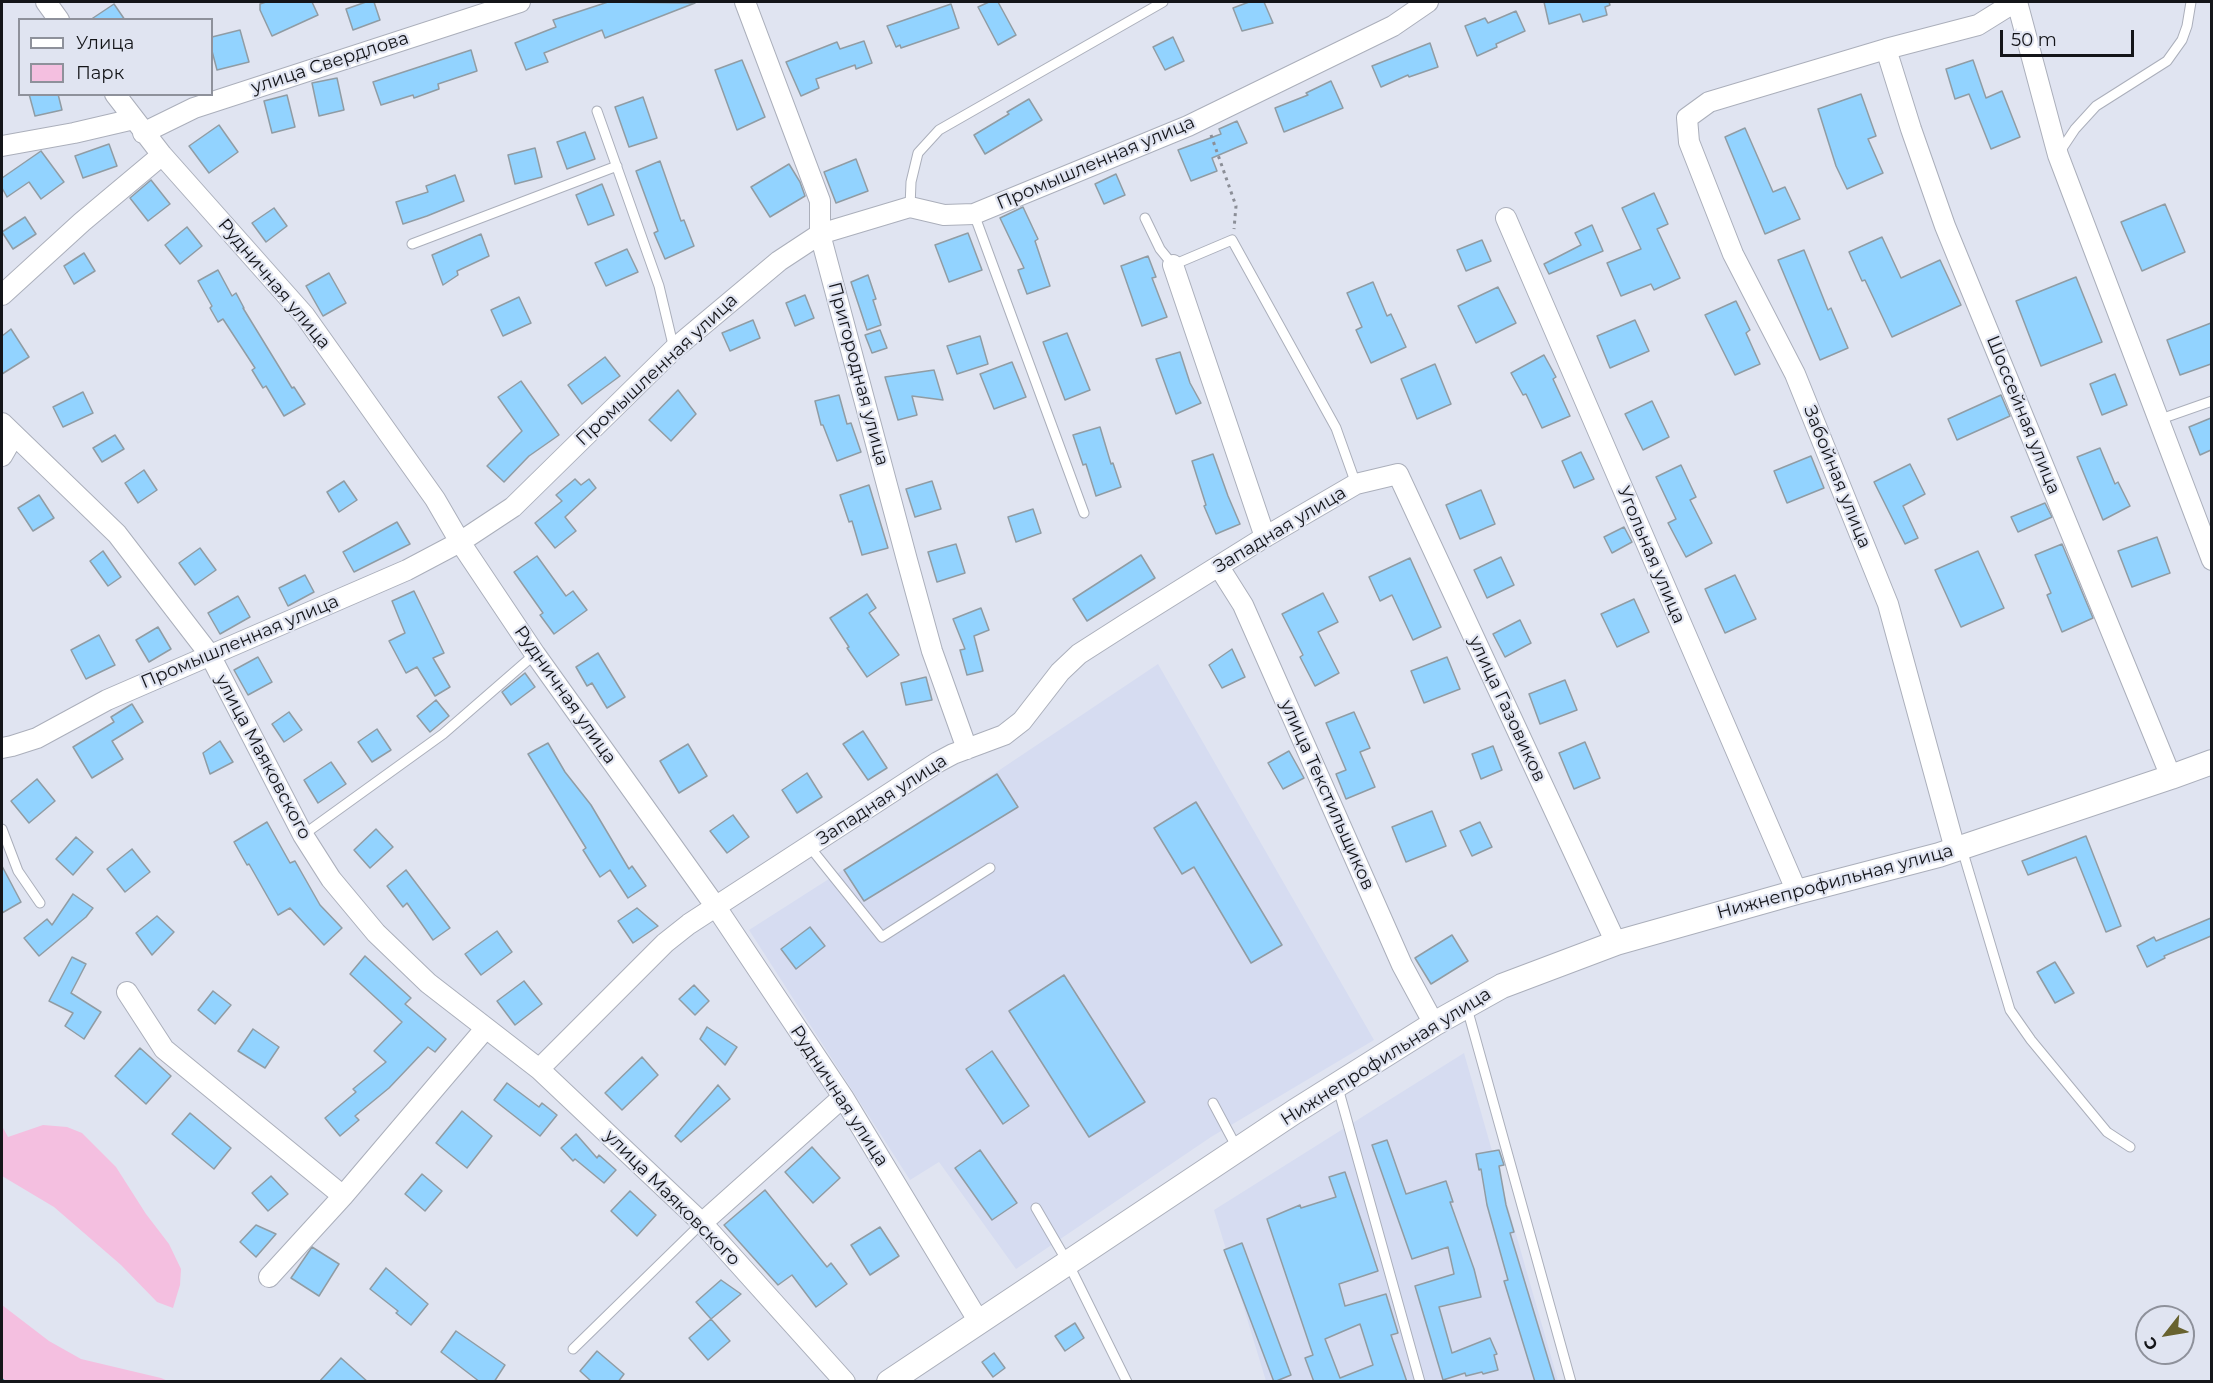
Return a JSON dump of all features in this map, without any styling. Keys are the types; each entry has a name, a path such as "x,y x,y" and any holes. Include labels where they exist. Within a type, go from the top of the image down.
{"street":[{"path":"46,2 58,18"},
{"name":"улица Свердлова","path":"2,146 74,133 139,126 520,2"},
{"name":"Пригородная улица","path":"745,2 820,201 820,234 926,628 967,749"},
{"name":"Промышленная улица","path":"2,748 37,738 107,700 407,570 460,542 513,507 674,350 779,261 820,234 910,207 944,214 974,214 1205,118 1393,26 1428,2"},
{"path":"1886,49 1978,25 2016,2 2058,155 2211,560"},
{"name":"Забойная улица","path":"1886,49 1709,102 1687,118 1689,141 1733,254 1796,374 1888,604 1958,848"},
{"name":"Шоссейная улица","path":"1886,49 1945,226 2171,777"},
{"name":"Рудничная улица","path":"116,96 162,155 306,316 435,499 460,542 535,654 716,907 843,1097 979,1322"},
{"path":"2,295 66,236 162,155"},
{"name":"Угольная улица","path":"1506,218 1797,892"},
{"path":"1173,265 1265,537"},
{"path":"2,456 8,429"},
{"name":"улица Маяковского","path":"8,429 117,534 210,655 303,835 332,879 376,933 428,983 539,1069 702,1223 844,1382"},
{"name":"Западная улица","path":"539,1069 665,944 689,924 938,762 1004,735 1022,721 1060,672 1079,654 1265,537 1356,484 1398,474"},
{"name":"улица Газовиков","path":"1398,474 1616,944"},
{"name":"улица Текстильщиков","path":"1219,567 1243,605 1402,965 1434,1024"},
{"name":"Нижнепрофильная улица","path":"889,1382 1337,1085 1434,1024 1502,986 1616,944 1958,848 2211,762"},
{"path":"127,992 164,1049 343,1196"},
{"path":"268,1277 343,1196 485,1029"},
{"path":"702,1223 843,1097"}],"lane":[{"path":"910,207 911,182 918,153 939,130 1163,2"},
{"path":"2058,155 2075,129 2096,106 2167,61 2182,40 2192,2"},
{"path":"597,111 659,286 674,350"},
{"path":"412,244 617,166"},
{"path":"974,214 1084,513"},
{"path":"1145,218 1160,249 1173,265 1232,240 1336,428 1356,484"},
{"path":"2158,420 2211,401"},
{"path":"303,835 443,734 535,654"},
{"path":"2,829 18,871 40,903"},
{"path":"809,846 882,937 990,868"},
{"path":"1958,848 2010,1010 2031,1040 2107,1132 2130,1148"},
{"path":"1466,1006 1571,1382"},
{"path":"1337,1085 1420,1382"},
{"path":"1213,1103 1238,1150"},
{"path":"1036,1208 1068,1263 1127,1382"},
{"path":"573,1349 702,1223"}],"path":[{"path":"1205,118 1236,206 1232,240"}],"shaded area":[{"path":"1158,664 1374,1040 1211,1137 1016,1269 939,1162 910,1180 749,930 1001,769"},
{"path":"1464,1053 1558,1381 1266,1381 1214,1210"}],"green space":[{"path":"43,1125 67,1127 82,1133 116,1167 146,1214 169,1244 181,1269 180,1285 173,1308 157,1302 121,1265 54,1207 2,1176 2,1126 8,1137"},
{"path":"2,1305 49,1341 81,1359 168,1381 2,1381"}],"building":[{"path":"312,2 318,15 272,36 260,10 260,4"},
{"path":"366,2 374,2 380,20 353,30 346,9"},
{"path":"608,2 695,3 605,38 602,30 544,53 548,62 526,70 515,43 556,27 553,20"},
{"path":"989,2 998,2 1016,35 998,45 978,7"},
{"path":"1249,2 1264,2 1273,23 1242,31 1233,8"},
{"path":"1544,2 1609,2 1610,5 1605,7 1607,15 1583,22 1580,14 1549,24"},
{"path":"114,4 124,18 93,18"},
{"path":"951,4 959,28 901,48 900,45 896,47 887,26"},
{"path":"1516,11 1525,31 1496,44 1497,47 1477,56 1465,26 1485,18 1488,23"},
{"path":"240,30 249,62 217,70 213,55 213,37"},
{"path":"1173,37 1184,61 1165,70 1153,47"},
{"path":"864,41 872,63 856,69 855,65 816,79 819,88 801,96 786,62 837,42 840,49"},
{"path":"1430,43 1438,67 1409,77 1408,75 1381,87 1372,66"},
{"path":"471,50 477,71 438,84 439,89 414,98 413,95 381,105 373,82"},
{"path":"742,60 765,117 737,130 715,70"},
{"path":"1973,60 1986,98 2002,91 2020,137 1991,149 1969,94 1955,99 1946,69"},
{"path":"337,78 344,110 319,116 312,83"},
{"path":"1331,81 1343,108 1284,132 1275,108 1308,95 1306,93"},
{"path":"1861,94 1876,136 1868,139 1883,173 1847,189 1836,166 1818,109"},
{"path":"287,95 295,127 272,133 264,101"},
{"path":"30,96 58,96 62,110 35,116"},
{"path":"643,97 657,138 629,147 615,107"},
{"path":"1029,99 1042,120 985,154 974,135"},
{"path":"1237,121 1247,143 1212,158 1217,171 1191,181 1178,150 1221,134 1219,129"},
{"path":"219,125 238,152 209,173 189,146"},
{"path":"1745,128 1773,192 1785,187 1800,219 1765,234 1725,137"},
{"path":"585,132 595,159 567,169 557,142"},
{"path":"109,144 117,166 83,178 75,156"},
{"path":"535,148 542,177 515,184 508,155"},
{"path":"41,151 64,182 41,199 29,182 7,197 2,188 2,178"},
{"path":"856,159 868,191 836,203 824,172"},
{"path":"660,161 681,221 684,220 694,246 665,259 654,233 658,231 636,171"},
{"path":"789,164 805,196 770,217 751,187"},
{"path":"1116,174 1125,195 1104,204 1095,184"},
{"path":"455,175 464,201 403,224 396,202 428,192 426,186"},
{"path":"151,180 170,204 148,221 130,198"},
{"path":"602,184 614,215 588,225 576,195"},
{"path":"1654,193 1668,224 1657,229 1680,278 1654,290 1651,284 1621,296 1607,263 1641,249 1622,208"},
{"path":"2165,204 2185,252 2142,271 2121,222"},
{"path":"1023,207 1038,239 1035,241 1050,286 1027,294 1018,270 1024,268 1000,218"},
{"path":"274,208 287,226 266,242 252,223"},
{"path":"25,217 36,234 13,249 2,232"},
{"path":"1592,225 1603,251 1549,274 1544,264 1581,245 1575,233"},
{"path":"187,227 202,246 180,264 165,245"},
{"path":"968,233 982,270 949,282 935,245"},
{"path":"481,234 489,256 457,271 458,275 443,285 432,255"},
{"path":"1882,237 1901,278 1940,260 1961,305 1892,337 1849,252"},
{"path":"1482,240 1491,261 1466,271 1457,250"},
{"path":"627,249 638,272 606,286 595,263"},
{"path":"1804,250 1828,310 1831,308 1848,348 1820,360 1778,260"},
{"path":"84,253 95,271 74,284 64,266"},
{"path":"1148,256 1156,277 1152,278 1167,317 1142,326 1121,266"},
{"path":"218,270 232,296 236,293 292,388 294,387 305,404 284,416 266,386 263,388 252,370 255,368 223,319 218,322 210,308 212,306 198,281"},
{"path":"329,273 346,303 323,316 306,286"},
{"path":"868,275 881,325 867,330 851,282"},
{"path":"2076,277 2102,342 2041,366 2016,301"},
{"path":"1373,282 1387,316 1391,314 1406,347 1371,363 1356,330 1362,327 1347,293"},
{"path":"1498,287 1516,323 1476,343 1458,306"},
{"path":"805,295 814,318 795,326 786,303"},
{"path":"519,297 531,323 503,336 491,310"},
{"path":"1736,301 1750,330 1746,333 1760,364 1735,375 1705,315"},
{"path":"753,320 760,338 730,351 722,333"},
{"path":"1635,320 1649,351 1610,368 1597,336"},
{"path":"2211,323 2211,364 2180,375 2167,340"},
{"path":"11,329 29,357 2,374 2,336"},
{"path":"880,330 887,348 872,353 865,335"},
{"path":"1067,333 1090,390 1065,400 1043,342"},
{"path":"980,336 988,364 957,374 947,346"},
{"path":"1180,352 1190,383 1201,403 1176,414 1156,359"},
{"path":"1544,355 1556,377 1553,379 1570,416 1542,428 1526,394 1523,395 1511,373"},
{"path":"605,357 620,376 582,404 568,385"},
{"path":"1012,362 1026,397 994,409 980,374"},
{"path":"1435,364 1451,404 1417,419 1401,379"},
{"path":"934,370 943,400 912,396 917,415 898,420 885,377"},
{"path":"2115,374 2127,405 2102,415 2090,384"},
{"path":"521,381 559,435 529,456 504,482 487,466 522,431 498,397"},
{"path":"678,390 696,414 671,441 649,420"},
{"path":"83,392 93,413 63,427 53,407"},
{"path":"839,395 847,424 851,423 861,452 837,461 823,425 821,425 815,401"},
{"path":"2001,395 2010,416 1957,440 1948,419"},
{"path":"1652,401 1669,437 1643,450 1625,414"},
{"path":"2211,418 2211,450 2200,455 2189,427"},
{"path":"1100,427 1111,464 1113,463 1121,487 1096,496 1086,464 1083,465 1073,435"},
{"path":"115,435 124,449 102,462 93,448"},
{"path":"2100,448 2115,484 2118,482 2130,506 2103,520 2077,457"},
{"path":"1581,452 1594,479 1574,488 1562,461"},
{"path":"1213,454 1240,524 1216,534 1204,506 1206,505 1192,461"},
{"path":"1811,456 1824,488 1787,503 1774,471"},
{"path":"1910,464 1925,494 1903,506 1918,538 1905,544 1874,482"},
{"path":"1681,465 1696,497 1690,500 1712,543 1686,557 1668,523 1676,519 1656,477"},
{"path":"144,470 157,490 138,503 125,483"},
{"path":"575,479 581,485 589,479 596,488 565,517 576,531 555,548 535,523 562,501 556,495"},
{"path":"344,481 357,500 339,512 327,492"},
{"path":"932,481 941,509 915,517 906,489"},
{"path":"869,485 888,548 862,555 852,521 849,522 840,495"},
{"path":"1481,490 1495,524 1460,539 1446,505"},
{"path":"39,495 54,518 33,531 18,508"},
{"path":"2045,503 2052,517 2018,532 2011,517"},
{"path":"1033,509 1041,533 1016,542 1008,517"},
{"path":"397,522 410,544 354,572 343,552"},
{"path":"1624,527 1632,542 1612,553 1604,537"},
{"path":"2157,537 2170,573 2132,587 2118,551"},
{"path":"956,544 965,573 937,582 928,552"},
{"path":"2062,544 2093,618 2062,632 2047,595 2051,593 2035,555"},
{"path":"200,548 216,570 195,585 179,563"},
{"path":"103,551 121,577 108,586 90,561"},
{"path":"1978,551 2004,608 1961,627 1935,570"},
{"path":"1141,555 1155,578 1087,621 1073,599"},
{"path":"537,556 566,596 573,591 587,610 554,634 540,615 543,613 514,572"},
{"path":"1501,557 1514,585 1487,598 1474,570"},
{"path":"1410,558 1441,627 1413,640 1392,595 1380,601 1369,577"},
{"path":"305,575 314,592 288,606 279,588"},
{"path":"1735,575 1756,619 1725,633 1705,589"},
{"path":"414,591 444,653 433,658 450,687 435,696 417,667 406,673 389,641 405,633 392,601"},
{"path":"1323,593 1338,622 1318,632 1339,673 1315,686 1300,657 1303,655 1282,614"},
{"path":"867,594 876,608 869,613 899,655 867,677 830,618"},
{"path":"238,596 250,617 220,634 208,613"},
{"path":"1634,599 1649,632 1617,647 1601,614"},
{"path":"981,608 989,630 974,636 983,671 967,675 960,650 965,649 953,619"},
{"path":"1520,620 1531,643 1505,657 1493,634"},
{"path":"158,627 171,649 149,662 136,640"},
{"path":"99,635 115,665 86,679 71,650"},
{"path":"1232,649 1245,677 1222,688 1209,665"},
{"path":"598,653 625,697 607,708 592,683 587,686 576,667"},
{"path":"258,657 272,682 248,695 234,670"},
{"path":"1447,657 1460,689 1424,703 1411,671"},
{"path":"525,673 535,687 511,705 502,692"},
{"path":"926,677 932,700 906,705 901,683"},
{"path":"1565,680 1577,710 1540,724 1529,694"},
{"path":"436,700 449,716 430,732 417,716"},
{"path":"132,704 143,722 112,741 123,759 92,778 73,747 114,722 111,717"},
{"path":"289,712 302,730 284,742 272,724"},
{"path":"1354,712 1370,748 1360,752 1375,787 1346,799 1336,774 1346,770 1326,723"},
{"path":"377,729 391,750 372,762 358,742"},
{"path":"863,731 887,768 868,780 843,744"},
{"path":"220,741 233,762 210,774 203,753"},
{"path":"1585,742 1600,778 1574,789 1559,753"},
{"path":"548,743 565,772 591,805 629,869 632,866 646,886 628,898 610,870 600,877 583,850 586,848 528,754"},
{"path":"688,744 707,776 679,793 660,761"},
{"path":"1493,746 1502,770 1481,779 1472,754"},
{"path":"1289,751 1304,778 1283,789 1268,763"},
{"path":"331,762 346,784 318,803 304,780"},
{"path":"807,773 822,797 797,813 782,790"},
{"path":"997,774 1018,807 864,901 844,870"},
{"path":"37,779 55,801 29,823 11,801"},
{"path":"1196,802 1282,945 1251,963 1194,867 1182,874 1154,828"},
{"path":"1432,811 1446,846 1406,862 1392,827"},
{"path":"733,815 749,837 727,853 710,831"},
{"path":"267,822 290,863 295,861 320,905 342,928 324,945 290,908 278,915 234,842"},
{"path":"1480,822 1492,847 1472,856 1460,831"},
{"path":"376,829 393,847 370,868 354,850"},
{"path":"2086,836 2121,926 2106,932 2076,857 2028,875 2022,861"},
{"path":"76,837 93,852 73,875 56,859"},
{"path":"132,849 150,872 125,892 107,869"},
{"path":"2,866 21,902 2,913"},
{"path":"406,870 450,928 433,940 407,903 403,907 387,886"},
{"path":"73,894 93,908 86,917 39,956 24,938 47,919 52,925"},
{"path":"637,908 658,926 633,943 618,921"},
{"path":"157,916 174,932 152,955 136,933"},
{"path":"2211,918 2211,936 2164,956 2165,958 2147,967 2137,946 2154,937 2156,941"},
{"path":"810,927 825,946 796,969 781,949"},
{"path":"497,931 512,952 481,975 465,954"},
{"path":"1452,935 1468,961 1431,984 1415,958"},
{"path":"365,956 411,998 405,1004 446,1039 435,1052 428,1047 389,1088 355,1116 359,1120 340,1136 325,1118 356,1092 353,1089 386,1062 374,1051 402,1022 350,974"},
{"path":"72,957 86,964 71,993 101,1012 84,1039 65,1026 73,1013 49,1001"},
{"path":"2055,962 2074,993 2055,1003 2037,972"},
{"path":"1064,975 1145,1102 1089,1137 1009,1011"},
{"path":"524,981 542,1004 515,1025 497,1001"},
{"path":"694,985 709,1001 695,1015 679,999"},
{"path":"213,991 231,1005 215,1024 198,1010"},
{"path":"707,1027 737,1047 725,1065 700,1039"},
{"path":"253,1029 279,1047 265,1068 238,1051"},
{"path":"140,1048 171,1076 146,1104 115,1076"},
{"path":"992,1051 1029,1106 1003,1124 966,1069"},
{"path":"642,1057 658,1075 622,1110 605,1093"},
{"path":"507,1083 539,1107 542,1103 557,1115 540,1136 494,1100"},
{"path":"718,1085 730,1099 681,1142 675,1136"},
{"path":"462,1111 492,1136 467,1168 436,1143"},
{"path":"190,1113 231,1148 214,1169 172,1134"},
{"path":"576,1134 597,1158 599,1155 616,1170 604,1183 575,1159 573,1161 561,1148"},
{"path":"1387,1140 1406,1194 1446,1181 1453,1202 1450,1202 1474,1269 1481,1297 1439,1307 1452,1353 1490,1338 1497,1354 1494,1355 1498,1370 1466,1376 1465,1373 1443,1380 1415,1286 1454,1274 1448,1247 1412,1259 1372,1145"},
{"path":"812,1147 840,1178 813,1203 785,1172"},
{"path":"980,1150 1017,1203 992,1220 955,1168"},
{"path":"1499,1150 1504,1165 1499,1166 1506,1205 1514,1232 1510,1233 1555,1382 1535,1382 1504,1281 1508,1280 1487,1205 1476,1154"},
{"path":"1345,1172 1378,1271 1339,1284 1345,1306 1386,1294 1398,1333 1391,1335 1407,1382 1314,1382 1305,1358 1313,1355 1267,1219 1300,1205 1301,1208 1336,1197 1329,1177","holes":["1360,1324 1373,1365 1340,1378 1325,1339"]},
{"path":"422,1174 442,1191 425,1211 405,1194"},
{"path":"271,1176 288,1194 268,1211 252,1193"},
{"path":"765,1190 827,1267 831,1263 847,1284 816,1307 792,1275 778,1285 724,1225"},
{"path":"630,1191 656,1215 637,1236 611,1211"},
{"path":"256,1225 276,1234 256,1257 240,1242"},
{"path":"880,1227 899,1256 870,1275 851,1245"},
{"path":"1242,1243 1291,1375 1274,1382 1224,1250"},
{"path":"312,1247 339,1264 319,1296 291,1278"},
{"path":"386,1268 428,1304 411,1325 396,1313 398,1311 370,1289"},
{"path":"721,1280 741,1294 711,1319 696,1302"},
{"path":"711,1319 730,1341 708,1360 689,1338"},
{"path":"1075,1323 1084,1338 1065,1351 1055,1336"},
{"path":"456,1331 505,1365 494,1382 480,1382 441,1352"},
{"path":"597,1351 624,1374 618,1382 592,1382 580,1371"},
{"path":"994,1353 1005,1368 993,1377 982,1362"},
{"path":"341,1358 368,1382 319,1382"}]}
